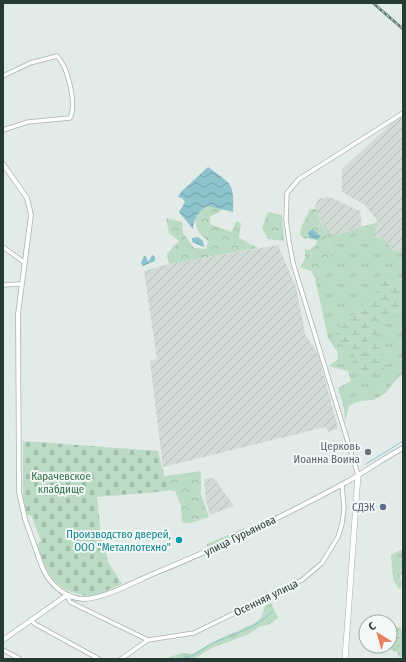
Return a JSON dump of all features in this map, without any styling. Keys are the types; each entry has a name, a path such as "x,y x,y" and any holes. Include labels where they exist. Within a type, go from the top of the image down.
{"main road":[{"path":"345,659 358,475"}],"street":[{"path":"3,76 30,63 57,56 61,60 72,93 72,113 70,118 28,122 3,130"},
{"path":"358,475 293,263 286,220 287,193 299,179 403,113"},
{"path":"3,164 23,190 30,207 30,226 18,314 20,499 43,569 53,584 67,594 70,602 148,640"},
{"path":"3,247 25,263"},
{"path":"3,285 21,284"},
{"name":"улица Гурьянова","path":"67,594 78,598 89,598 118,589 212,550 342,485 403,448"},
{"name":"Осенняя улица","path":"121,659 148,640 194,633 302,580 322,563 338,537 342,524 344,508 342,485"},
{"path":"3,640 67,594"},
{"path":"31,620 35,624 99,659"},
{"path":"3,650 20,659"}],"shaded area":[{"path":"403,115 403,250 393,251 384,239 374,237 378,222 365,205 342,192 342,169 392,123"},
{"path":"329,197 360,211 362,227 333,236 321,221 315,207 318,199"},
{"path":"278,245 296,287 305,334 318,354 338,428 329,432 325,427 163,467 150,361 157,359 144,271 169,264"},
{"path":"214,478 234,506 210,515 206,500 204,479"}],"green space":[{"path":"209,206 224,209 210,217 210,224 232,232 236,221 241,223 239,238 258,248 169,264 167,254 179,241 169,233 166,218 182,222 183,233 194,248 206,249 208,241 199,233 194,219 199,212"},
{"path":"310,209 316,209 332,252 324,272 315,278 311,271 300,267 305,259 305,249 309,250 316,245 317,240 321,237 308,233 309,238 305,239 300,235 301,228"},
{"path":"268,212 282,215 284,241 268,239 262,228"},
{"path":"321,221 333,236 378,222 374,237 384,239 393,251 403,250 403,373 386,393 373,400 360,401 349,406 345,422 344,408 338,388 351,381 348,371 329,366 338,359 337,351 328,338 315,278 324,271 332,252"},
{"path":"388,273 403,288 403,315 376,323 376,334 383,348 383,362 388,363 373,384 362,378 347,366 356,359 352,351 343,347 336,334 340,324 354,314 381,287 380,278"},
{"name":"Карачевское клабдище","path":"23,441 158,451 168,491 97,497 101,536 108,562 122,584 98,594 86,596 67,590 54,580 46,567 37,545 41,541 31,515 27,515 23,501"},
{"path":"201,471 201,495 209,517 190,523 182,523 181,506 175,491 156,489 156,482 166,476"},
{"path":"244,528 246,530 244,532 210,549 207,547 207,544"},
{"path":"403,549 403,572 400,576 403,586 399,589 393,579 391,555"},
{"path":"271,603 278,618 270,624 259,627 249,634 214,647 193,659 168,659 169,657 183,653 192,654 217,640 253,624 261,618 265,606"},
{"path":"398,627 403,628 403,656 400,658 398,654"}],"water":[{"path":"208,167 230,185 233,195 233,212 208,206 197,215 194,221 193,229 179,212 185,202 182,198 178,197 181,192"},
{"path":"310,230 314,230 321,237 317,240 309,238 308,233"},
{"path":"198,237 203,241 204,247 192,242 192,238"},
{"path":"152,255 155,257 155,261 143,266 141,263 144,256 146,256 147,260 149,261"}],"waterway":[{"path":"366,464 403,441"},
{"path":"179,659 189,657 213,643 251,627 272,612"},
{"path":"158,659 164,659"}],"railway":[{"path":"373,3 403,29"}],"place":[{"name":"Церковь Иоанна Воина","path":"368,452"},
{"name":"СДЭК","path":"383,507"},
{"name":"Производство дверей, ООО \"Металлотехно\"","path":"179,540"}]}
